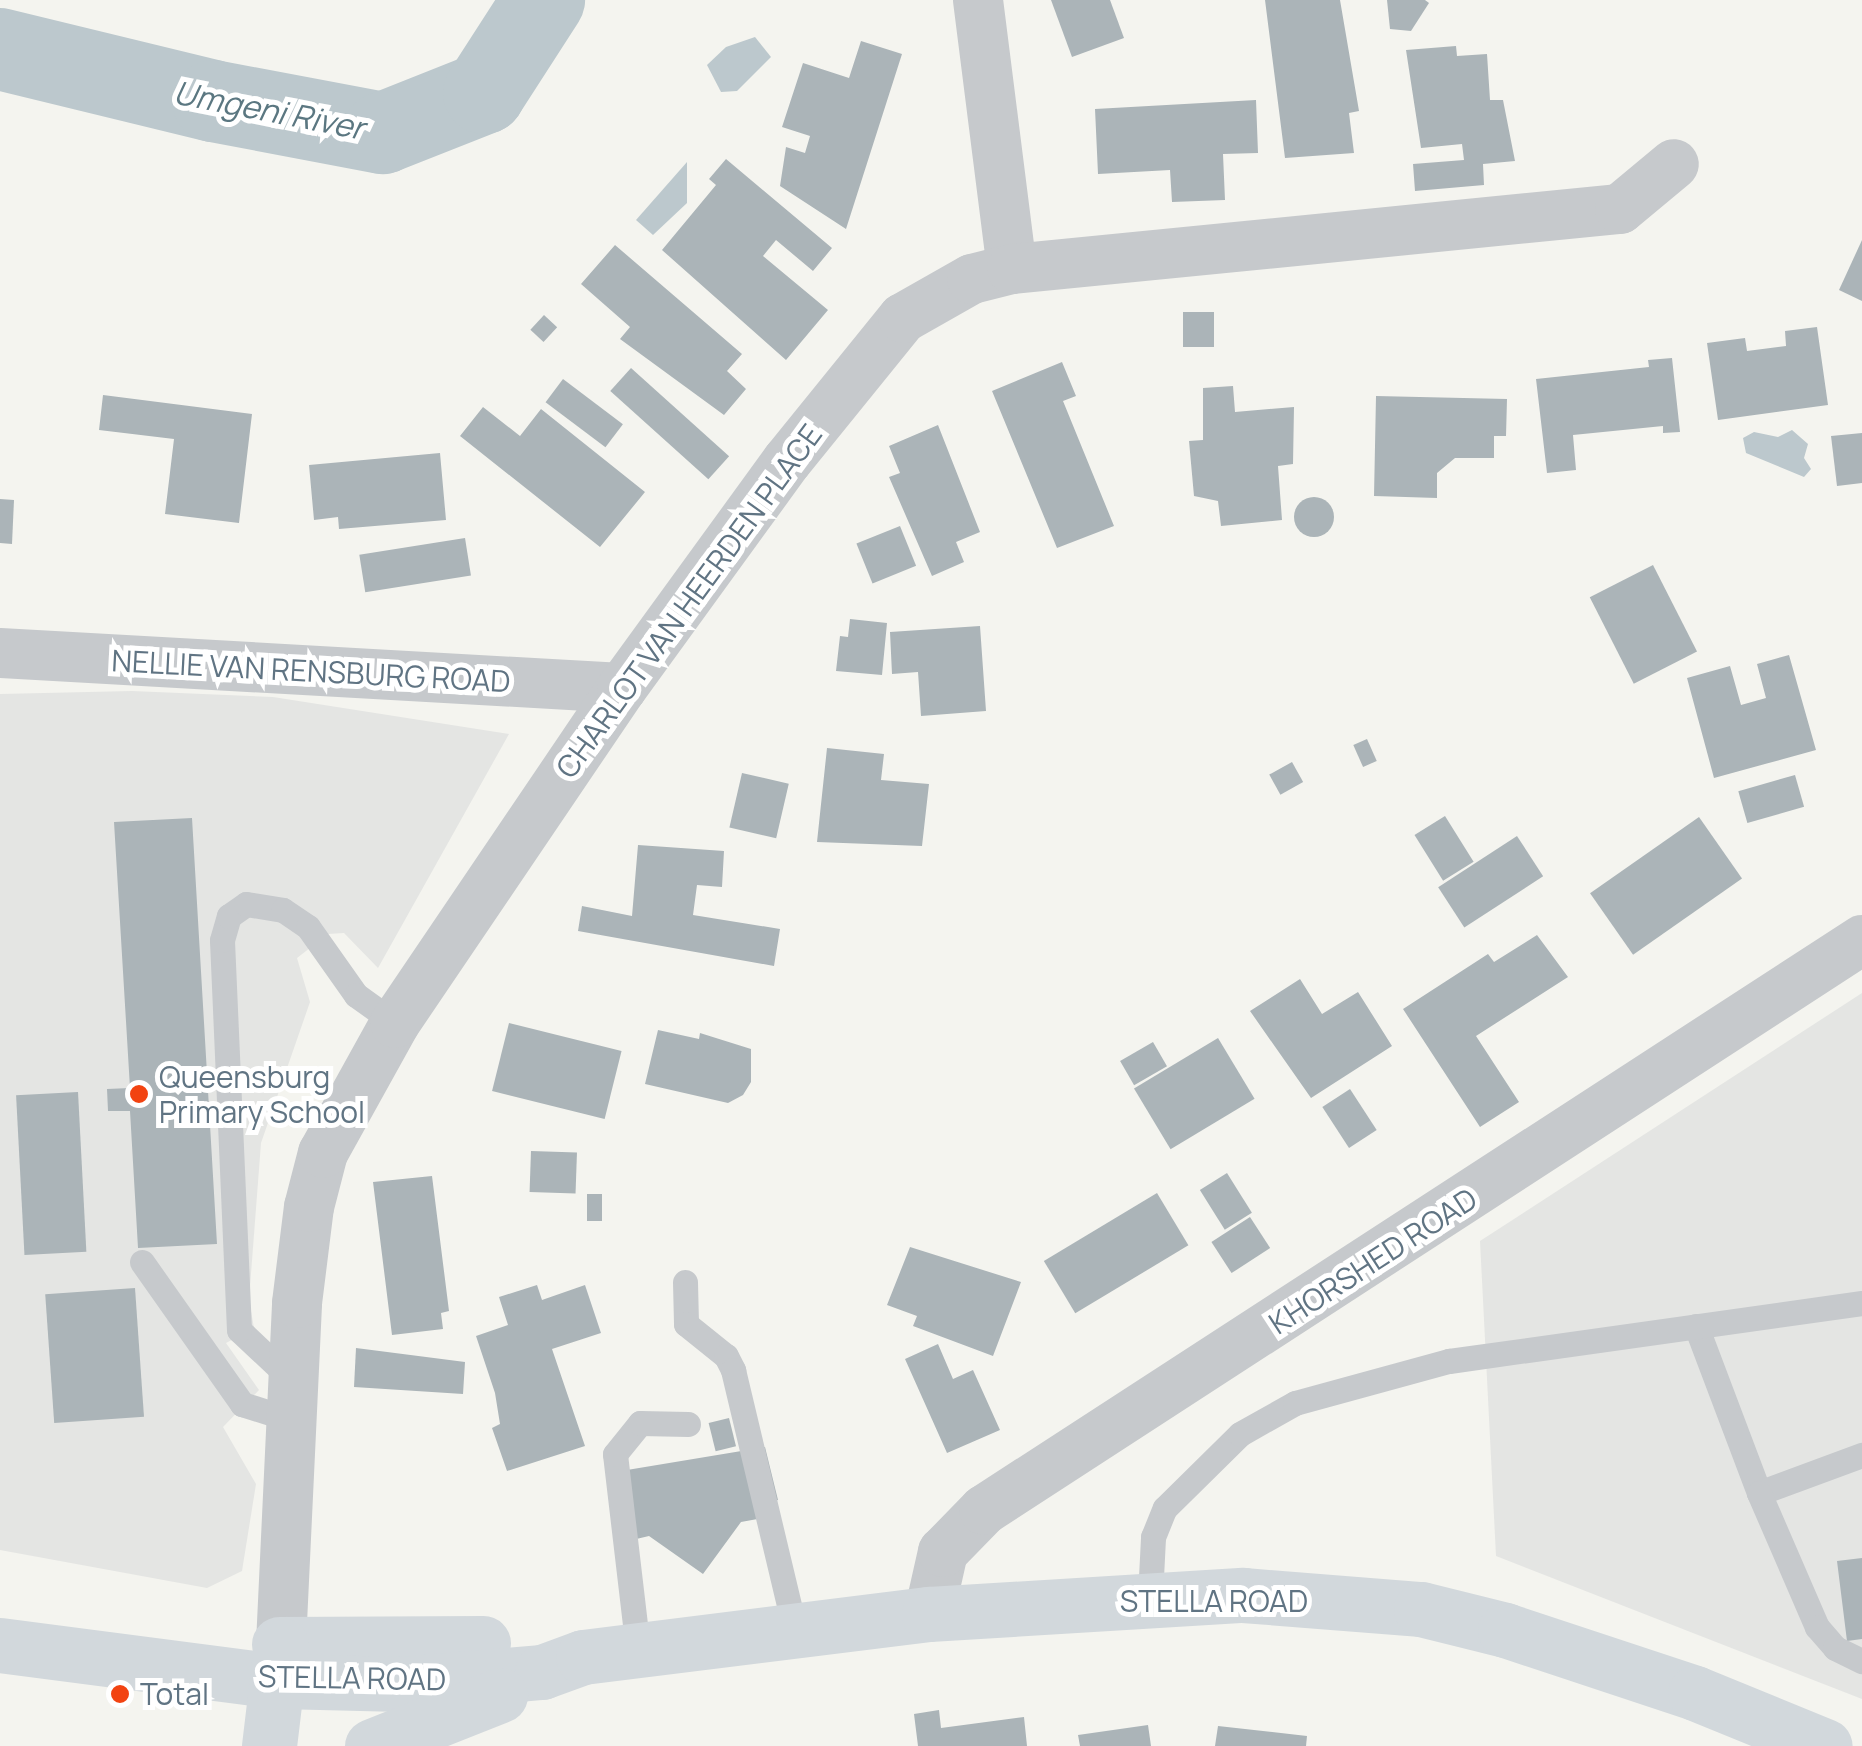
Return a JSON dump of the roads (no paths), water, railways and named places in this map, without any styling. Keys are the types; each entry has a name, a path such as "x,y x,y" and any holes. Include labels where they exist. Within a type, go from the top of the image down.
{"main road":[{"name":"STELLA ROAD","path":"0,1610 401,1684 930,1614 1150,1597 1243,1596 1420,1609 1505,1630 1695,1693 1825,1746"},
{"name":"STELLA ROAD","path":"0,1645 280,1662"},
{"path":"270,1746 280,1662"},
{"path":"372,1746 563,1664"}],"street":[{"path":"978,0 1012,269"},
{"name":"CHARLOT VAN HEERDEN PLACE","path":"280,1662 290,1399 309,1206 324,1153 395,1024 622,688 787,460 903,318 972,279 1012,269 1620,208 1674,164"},
{"name":"NELLIE VAN RENSBURG ROAD","path":"0,654 622,688"},
{"name":"KHORSHED ROAD","path":"930,1614 942,1552 984,1510 1862,940"}],"lane":[{"path":"290,1399 239,1330 222,940 228,916 246,904 283,910 308,927 356,995 395,1024"},
{"path":"142,1262 242,1404 290,1399"},
{"path":"685,1282 686,1324 726,1356 733,1370 795,1630"},
{"path":"1150,1597 1153,1537 1166,1508 1240,1434 1295,1402 1449,1361 1862,1303"},
{"path":"1696,1326 1817,1627 1834,1648 1862,1661"},
{"path":"638,1650 615,1454 640,1423 688,1424"},
{"path":"1760,1492 1862,1455"}],"waterway":[{"name":"Umgeni River","path":"0,49 213,101 383,133 484,93 544,0"}],"place":[{"name":"Queensburg Primary School","path":"139,1094"},
{"name":"Total","path":"120,1694"}]}
